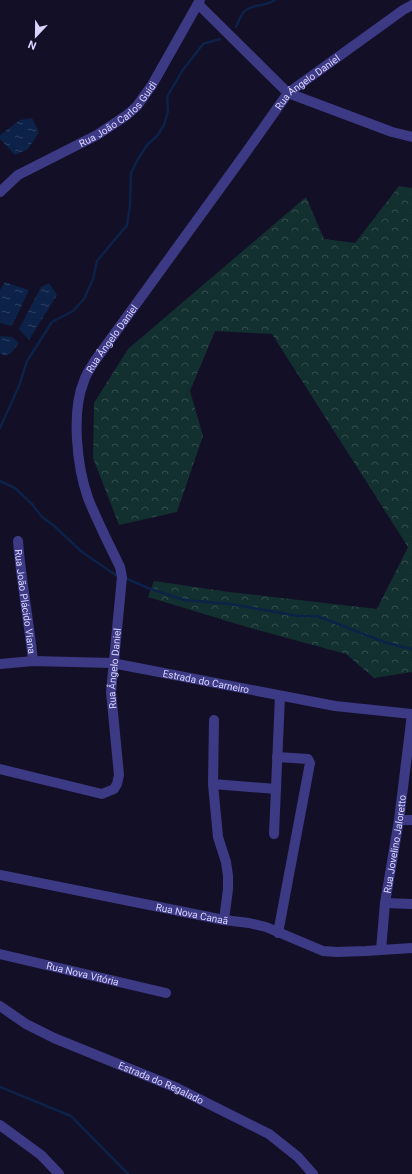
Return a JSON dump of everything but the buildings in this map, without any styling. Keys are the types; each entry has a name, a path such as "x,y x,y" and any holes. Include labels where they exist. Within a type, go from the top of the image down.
{"street":[{"path":"199,2 288,93 378,127 412,137"},
{"name":"Rua João Carlos Guidi","path":"0,192 18,175 97,135 137,106 152,85 199,2"},
{"name":"Rua Ângelo Daniel","path":"0,769 55,784 102,794 114,790 117,784 119,775 111,692 112,663 122,577 120,567 88,497 80,468 76,426 78,401 84,381 94,362 288,93 402,10 412,5"},
{"name":"Rua João Plácido Viana","path":"18,541 22,588 29,625 32,661"},
{"name":"Estrada do Carneiro","path":"0,664 32,661 112,663 335,706 412,714"},
{"path":"274,834 280,696"},
{"name":"Rua Jovelino Jaloretto","path":"381,950 385,903 399,820 412,714"},
{"path":"214,720 213,784 218,836 226,862 228,876 224,920"},
{"path":"277,757 308,759 310,763 278,933"},
{"path":"213,784 276,789"},
{"path":"399,820 412,820"},
{"name":"Rua Nova Canaã","path":"0,875 224,920 249,923 323,951 337,952 412,948"},
{"path":"385,903 412,904"},
{"name":"Rua Nova Vitória","path":"0,954 166,993"},
{"name":"Estrada do Regalado","path":"0,1006 26,1024 54,1038 177,1088 269,1134 298,1157 313,1174"},
{"path":"0,1125 40,1155 59,1174"}],"green space":[{"path":"399,186 412,188 412,672 374,678 346,654 250,628 148,597 154,581 229,592 377,609 408,547 272,334 215,331 190,391 203,436 177,512 119,525 93,458 94,403 128,349 306,197 324,239 355,243"}],"water":[{"path":"32,118 39,132 28,149 15,155 0,139 0,135 20,120"},
{"path":"5,282 29,290 12,326 0,323 0,290"},
{"path":"49,283 57,295 29,340 19,329 41,287"},
{"path":"0,336 12,337 19,343 11,353 4,356 0,353"}],"waterway":[{"path":"236,27 246,10 275,0"},
{"path":"0,428 19,386 27,361 52,322 73,311 84,299 93,279 97,261 127,225 130,206 131,173 147,145 157,136 164,125 168,111 167,97 182,71 203,44 220,39"},
{"path":"0,481 15,488 32,504 42,517 53,525 82,552 117,576"},
{"path":"125,578 148,588 184,600 230,604 299,616 317,616 387,643 412,649"},
{"path":"0,1087 71,1116 128,1174"}]}
